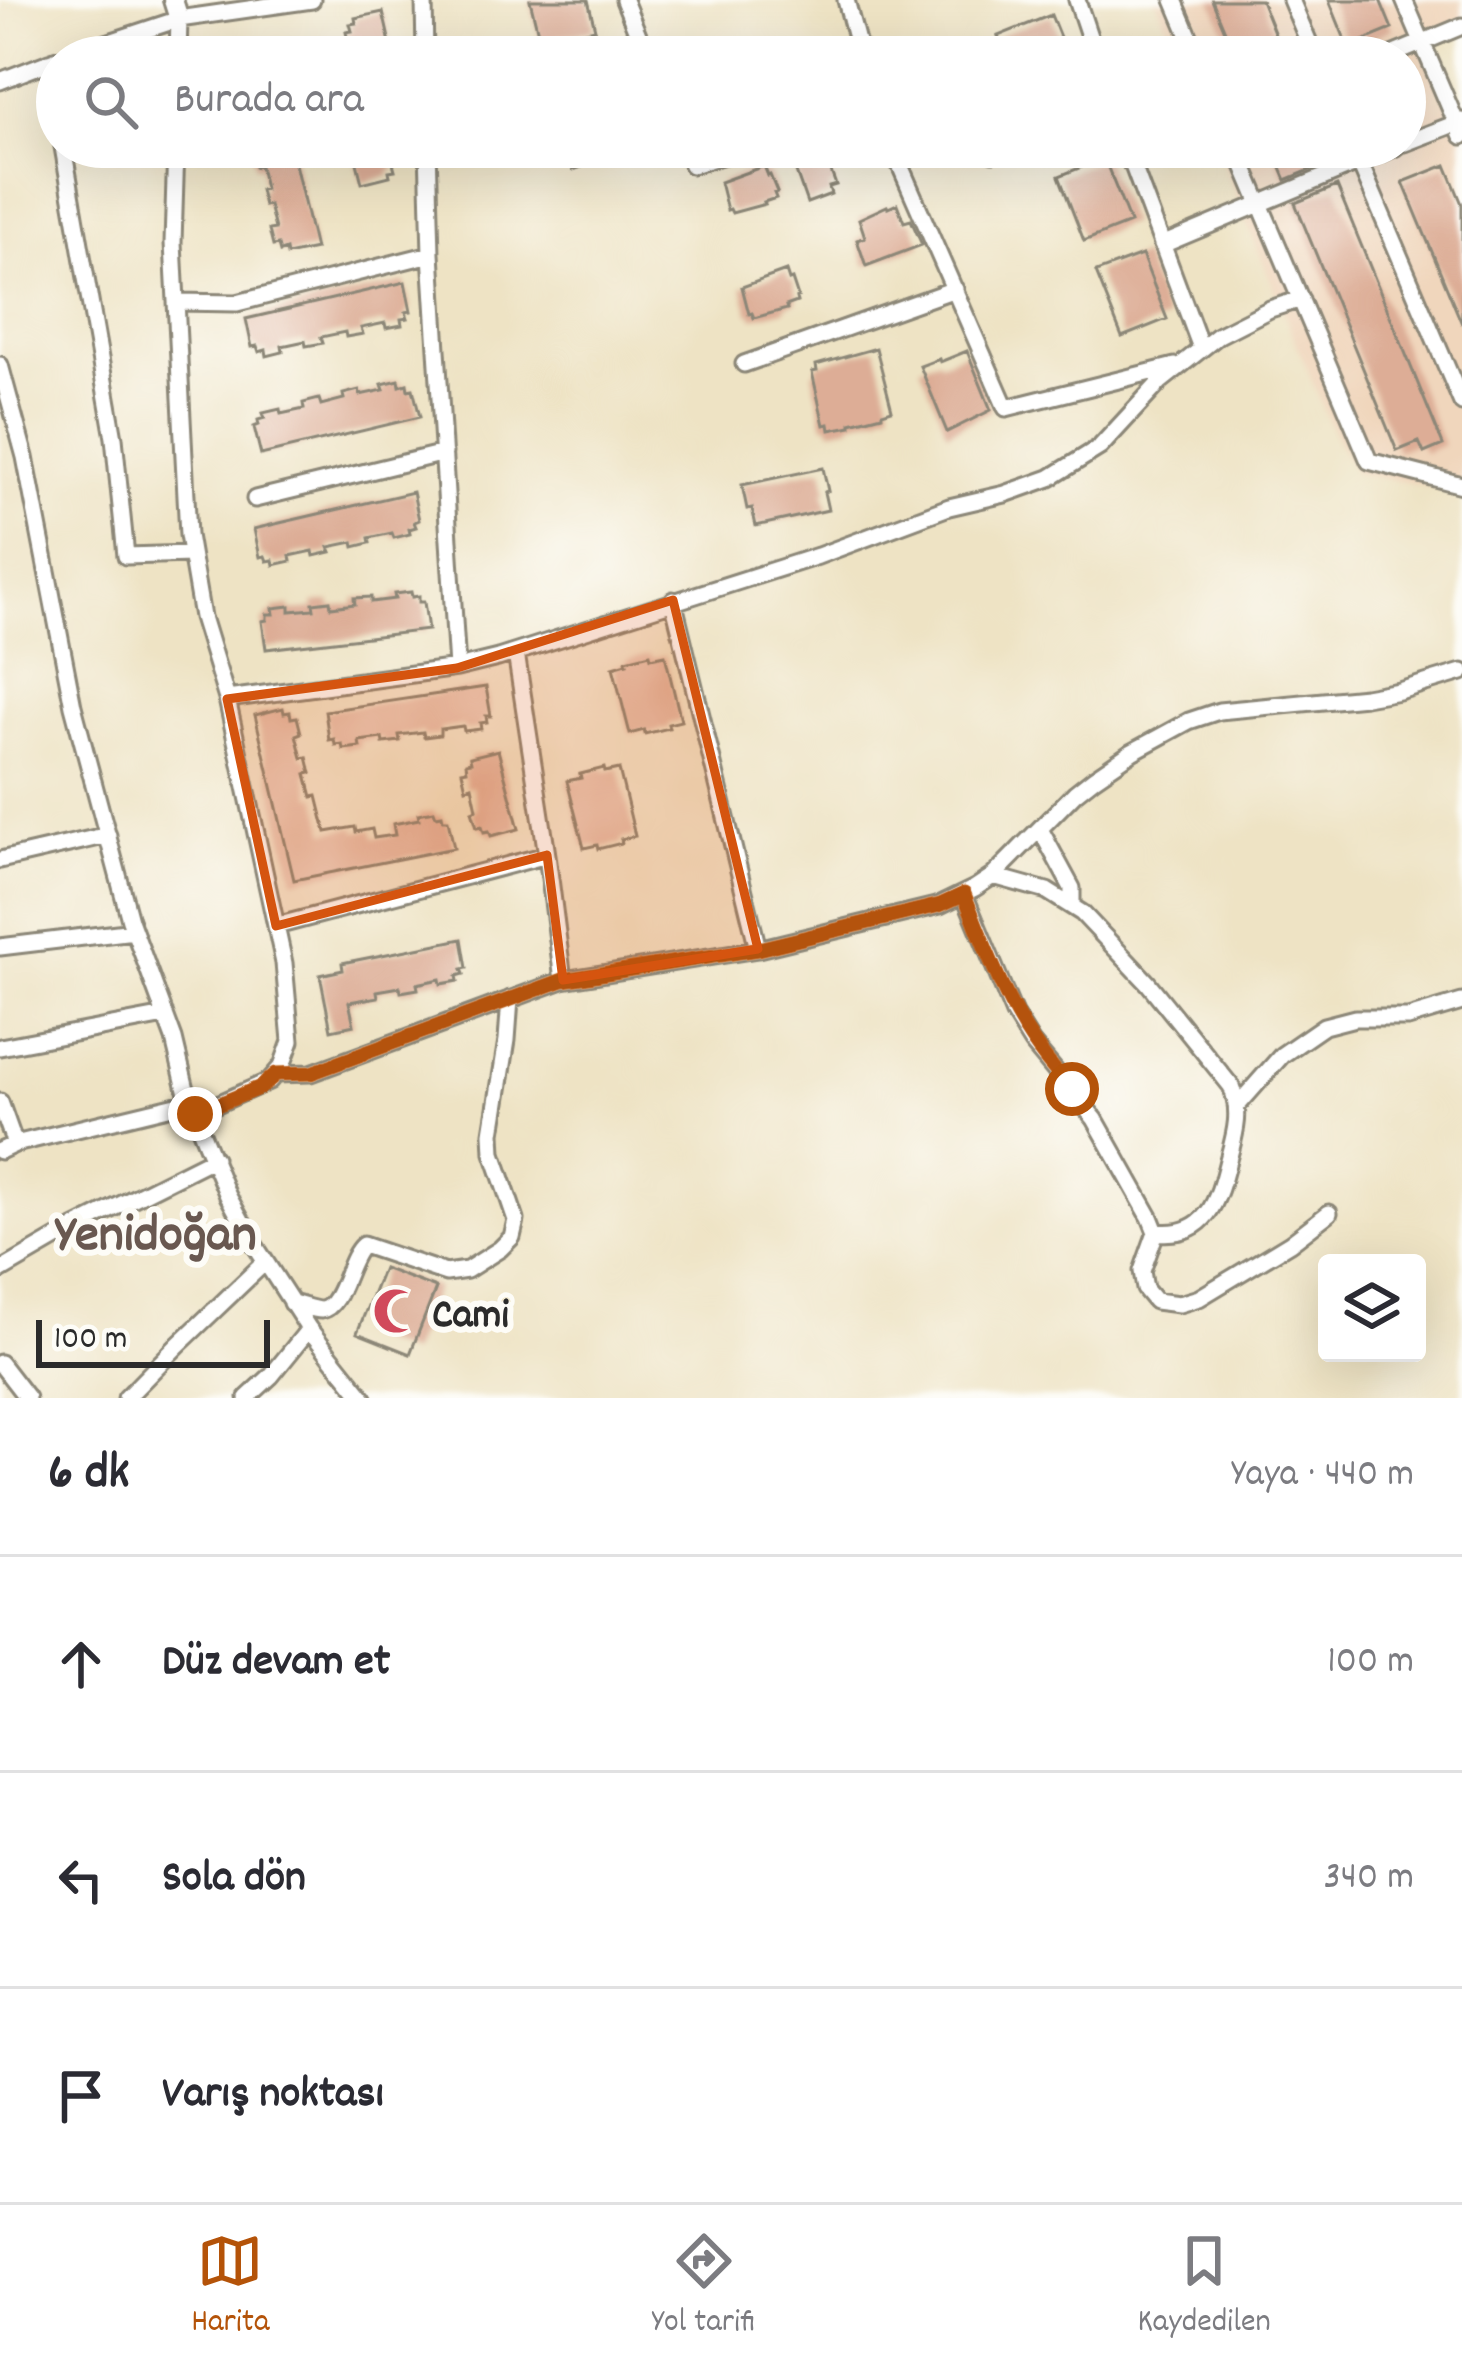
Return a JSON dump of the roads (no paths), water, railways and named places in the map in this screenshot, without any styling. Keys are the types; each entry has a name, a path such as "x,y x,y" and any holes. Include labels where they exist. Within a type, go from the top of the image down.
{"street":[{"path":"110,36 178,6 312,0"},
{"path":"424,0 425,36"},
{"path":"624,0 639,36"},
{"path":"846,0 855,36"},
{"path":"1077,0 1089,36"},
{"path":"1174,0 1189,36"},
{"path":"1291,0 1306,36"},
{"path":"1404,0 1419,36"},
{"path":"1426,40 1462,26"},
{"path":"1426,51 1460,126 1426,137"},
{"path":"0,81 36,68"},
{"path":"67,168 114,438 126,556 191,554"},
{"path":"0,1102 8,1148 192,1108 261,1087 276,1074 291,1041 284,963 191,554 173,243 175,168"},
{"path":"429,168 458,668"},
{"path":"901,168 1006,408 1178,365"},
{"path":"1133,168 1201,348"},
{"path":"1245,168 1370,461 1462,485"},
{"path":"1162,245 1331,168"},
{"path":"1363,168 1462,403"},
{"path":"176,302 237,303 431,254"},
{"path":"744,364 955,289"},
{"path":"226,699 458,668 516,653 818,556 949,507 1050,478 1100,447 1178,365 1201,348 1244,321 1300,298"},
{"path":"0,365 25,458 73,706 134,931 192,1108 228,1196 265,1262 309,1329 364,1398"},
{"path":"255,499 444,453"},
{"path":"673,600 758,949"},
{"path":"516,653 563,980"},
{"path":"276,1074 311,1073 563,980 758,949 940,905 993,877 1075,794 1114,763 1174,729 1219,711 1365,698 1462,672"},
{"path":"1040,829 1072,888 1072,905"},
{"path":"0,860 108,835"},
{"path":"276,926 547,855"},
{"path":"993,877 1047,891 1072,905 1226,1077 1238,1105 1237,1127 1215,1203 1194,1226 1156,1232"},
{"path":"964,894 1014,1014 1095,1119 1142,1202 1156,1232 1142,1271 1145,1288 1155,1301 1179,1304 1199,1298 1291,1243 1329,1213"},
{"path":"0,947 134,931"},
{"path":"291,1303 328,1308 339,1294 354,1253 363,1245 446,1273 467,1270 512,1237 516,1220 493,1154 492,1133 510,999"},
{"path":"1238,1105 1282,1054 1324,1026 1355,1018 1408,1018 1462,1002"},
{"path":"0,1047 165,1016"},
{"path":"0,1271 214,1158"},
{"path":"126,1398 265,1262"},
{"path":"247,1398 309,1329"},
{"path":"0,1363 26,1398"}],"place":[{"name":"Cami","path":"396,1311"}],"district":[{"name":"Yenidoğan","path":"156,1230"}]}
